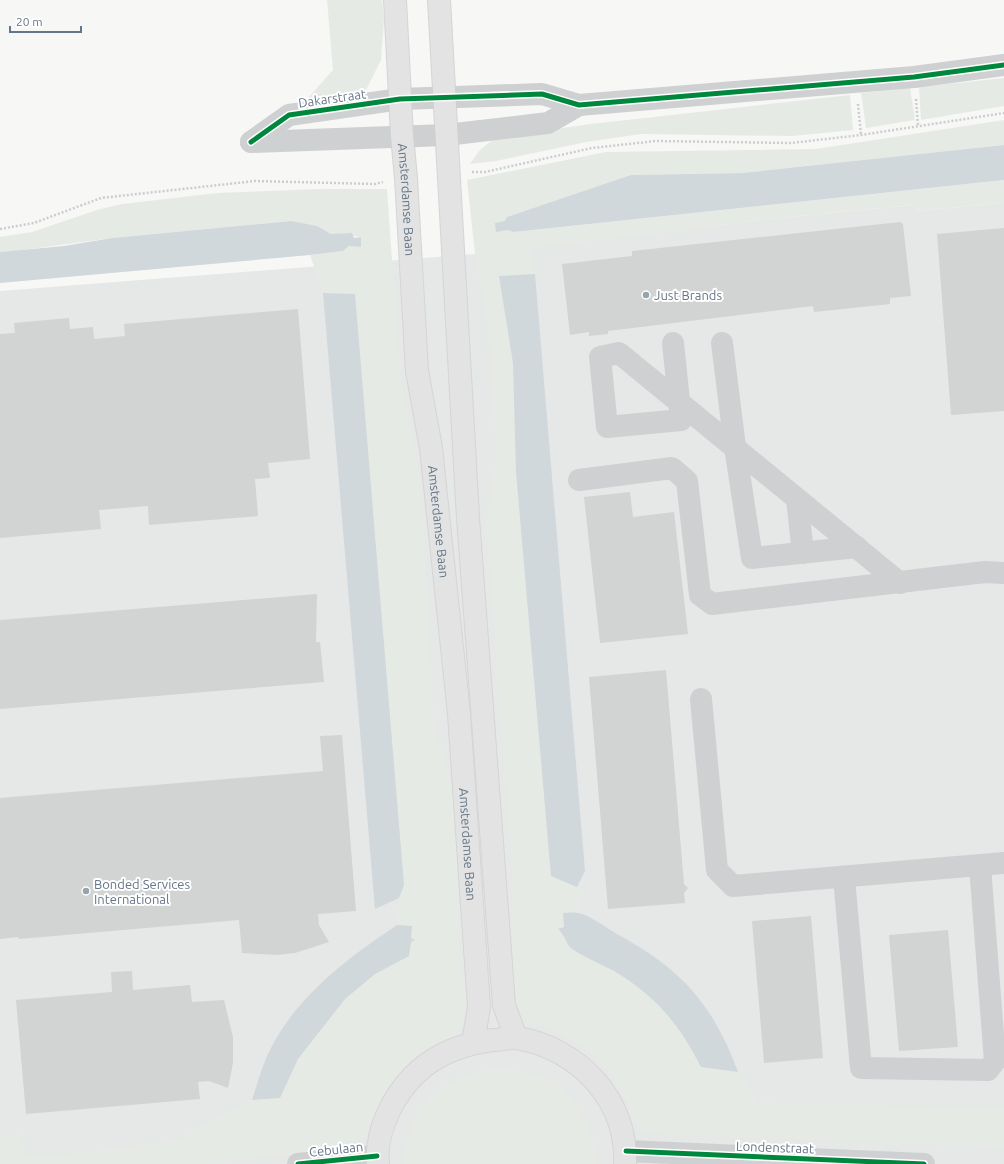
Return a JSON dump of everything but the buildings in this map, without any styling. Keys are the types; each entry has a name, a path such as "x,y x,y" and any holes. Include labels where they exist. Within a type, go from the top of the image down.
{"main road":[{"name":"Amsterdamse Baan","path":"395,0 402,136 418,371 431,448 459,714 479,1007 474,1043"},
{"name":"Amsterdamse Baan","path":"439,0 468,518 504,1005 516,1038"},
{"path":"377,1160 383,1122 399,1092 422,1066 444,1054 474,1043 516,1038 549,1046 578,1064 602,1088 618,1118 625,1158"}],"street":[{"path":"400,99 542,94 579,106 855,82 1004,65"},
{"name":"Dakarstraat","path":"400,99 289,115 251,142 402,136"},
{"path":"402,136 446,135 548,123 579,106"},
{"path":"674,343 679,402 900,582"},
{"path":"722,343 735,447 752,558 857,547"},
{"path":"579,480 672,468 687,481 700,595 712,604 985,572 1004,573"},
{"path":"797,499 803,553"},
{"path":"701,699 717,870 733,886 844,878 1004,863"},
{"path":"844,878 861,1068 988,1070 995,1061 980,866"},
{"name":"Londenstraat","path":"625,1158 924,1164"},
{"name":"Cebulaan","path":"298,1164 377,1160"}],"path":[{"path":"855,82 861,135 1004,113"}],"shaded area":[{"path":"327,0 382,0 384,19 381,60 365,92 335,102 299,108 333,70"},
{"path":"1004,78 1004,106 921,120 919,87"},
{"path":"910,88 915,120 866,128 861,93"},
{"path":"850,95 853,130 792,136 641,134 586,142 496,161 470,164 479,151 491,141 513,135 591,124"},
{"path":"1004,120 1004,145 742,173 631,175 506,221 495,223 515,232 1004,180 1004,203 916,211 915,205 778,218 530,248 535,274 499,277 513,363 516,472 551,876 577,887 579,913 563,913 564,927 558,929 570,947 628,980 654,1000 675,1024 693,1051 701,1067 738,1072 758,1103 1004,1108 1004,1147 657,1134 637,1128 620,1090 610,1074 597,1060 567,1037 528,1022 513,1000 512,876 486,521 497,455 488,324 475,254 467,180 606,152 816,149"},
{"path":"1004,145 1004,180 514,232 507,230 496,232 495,223 505,221 507,217 631,175 742,173"},
{"path":"321,189 387,189 400,374 420,477 434,725 456,802 459,965 470,996 467,1020 455,1036 437,1048 370,1131 361,1139 345,1147 204,1164 0,1164 0,1136 22,1135 23,1155 45,1157 173,1142 252,1100 280,1097 298,1059 345,999 375,974 409,956 412,926 398,925 399,898 404,885 355,294 323,293 310,255 343,251 349,246 360,247 361,237 331,234 290,221 112,238 0,253 0,237 32,232 97,210 122,204 218,193"},
{"path":"1004,203 1004,1164 0,1164 0,291 475,254 778,218 916,205 917,211"},
{"path":"291,221 317,226 331,234 352,233 354,238 361,237 361,247 349,246 343,251 310,255 0,283 0,252 64,246 112,238"},
{"path":"535,274 585,871 577,887 551,876 516,472 513,363 499,276"},
{"path":"323,293 355,294 404,885 399,898 375,909"},
{"path":"563,913 578,913 591,918 638,946 676,974 705,1006 728,1047 738,1072 701,1067 675,1024 642,990 614,971 577,952 569,946 558,929 564,927"},
{"path":"397,925 412,926 411,938 415,940 411,942 409,956 375,974 345,999 298,1059 280,1098 252,1100 267,1056 278,1035 291,1016 306,998 340,966"},
{"path":"492,1069 514,1070 530,1073 548,1081 570,1099 579,1110 592,1136 596,1164 404,1164 406,1145 411,1127 419,1112 430,1100 442,1089 457,1080"}],"cycle path":[{"path":"251,142 289,115 400,99 542,94 579,105 914,77 1004,65"},
{"path":"626,1151 924,1164"},
{"path":"298,1164 377,1156"}],"place":[{"name":"Just Brands","path":"646,295"},
{"name":"Bonded Services International","path":"86,891"}]}
